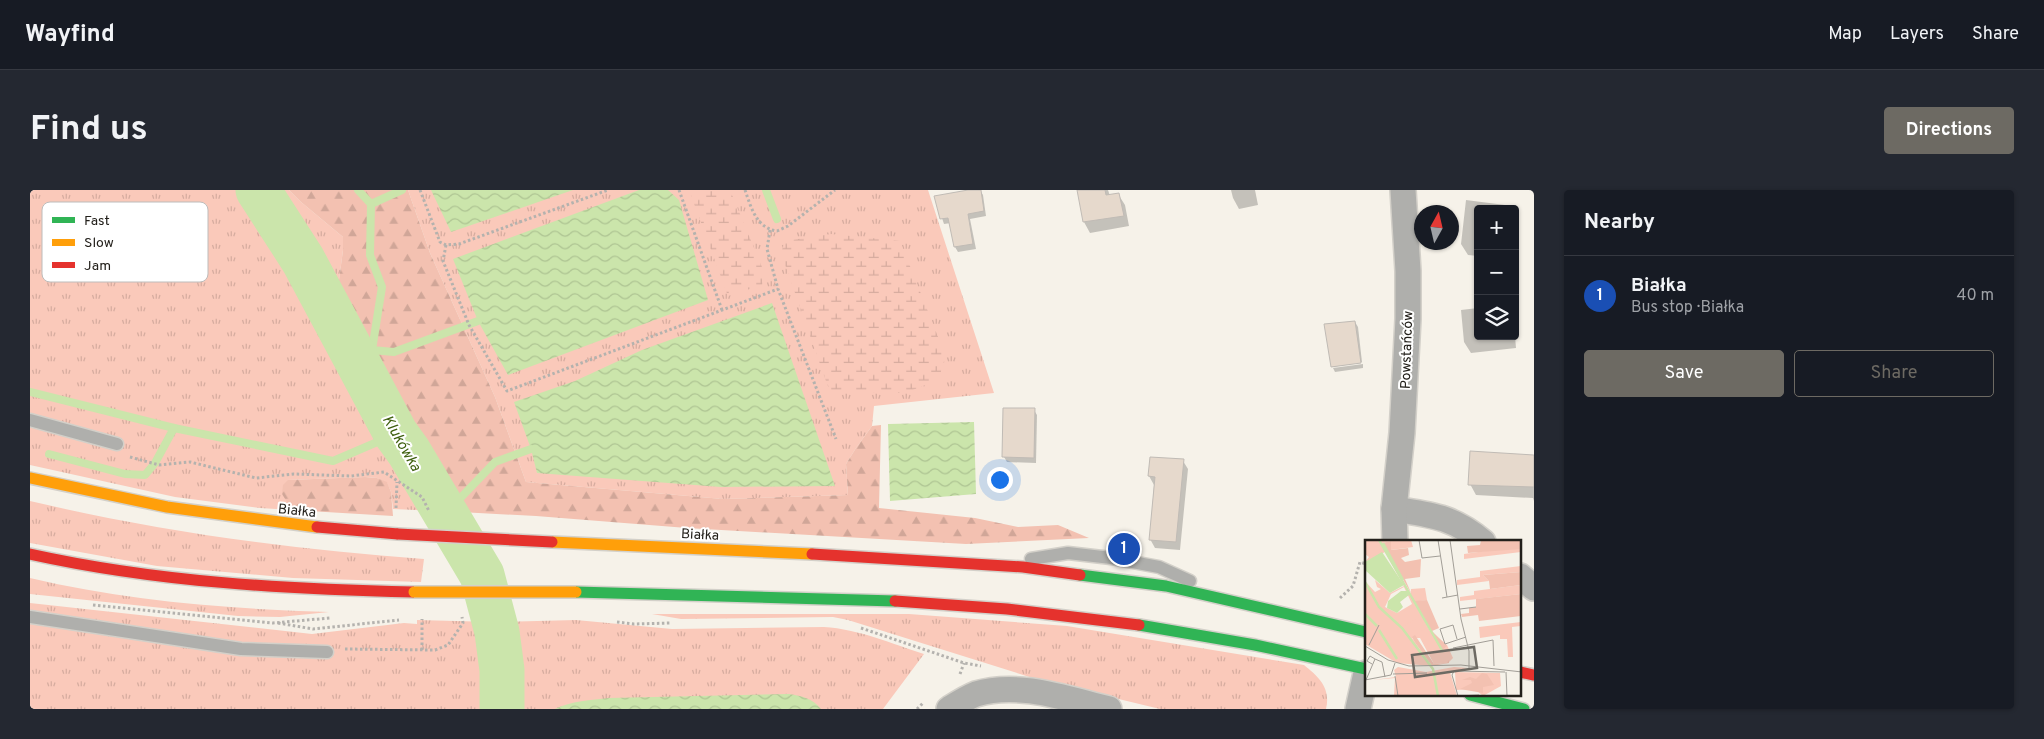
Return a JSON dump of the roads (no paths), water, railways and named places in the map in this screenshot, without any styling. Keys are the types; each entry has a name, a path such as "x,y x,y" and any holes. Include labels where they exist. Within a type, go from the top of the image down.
{"highway":[{"name":"Białka","path":"30,478 128,501 191,512 303,526 398,534 994,564 1128,580 1233,600 1365,632"},
{"path":"30,554 131,573 290,588 414,592 576,592 851,600 968,606 1060,614 1154,627 1229,640 1365,669"},
{"path":"1477,697 1524,709"}],"street":[{"name":"Powstańców","path":"1395,540 1394,509 1402,433 1408,319 1408,271 1403,190"},
{"name":"Powstańców","path":"1384,540 1394,509"},
{"path":"1394,509 1446,518 1479,540"},
{"path":"1522,578 1534,588"},
{"path":"1358,709 1365,678"},
{"path":"949,709 975,695 1012,690 1038,693 1109,709"}],"lane":[{"path":"30,420 117,444"},
{"path":"994,564 1068,553 1111,558 1159,567 1233,600"},
{"path":"30,617 240,648 328,652"}],"water":[{"path":"431,190 573,190 451,232"},
{"path":"639,190 668,190 679,200 708,300 508,375 478,321 453,259"},
{"path":"772,303 835,486 721,487 537,473 531,449 514,402 575,381 642,350"},
{"path":"974,422 976,494 890,501 888,424"},
{"path":"789,694 806,698 814,702 821,709 555,709 588,700 609,698"}],"waterway":[{"name":"Klukówka","path":"258,190 303,260 396,434 409,452 482,575 497,632 502,670 502,709"},
{"path":"357,363 372,350 382,287 370,255 371,204 358,190"},
{"path":"371,204 402,190"},
{"path":"766,190 777,219"},
{"path":"372,350 394,352 478,321"},
{"path":"30,392 174,428 333,461 396,434"},
{"path":"49,454 125,474 145,475 155,463 174,428"},
{"path":"445,514 495,462 531,449"}],"place":[{"name":"Białka","path":"1124,549"}]}
